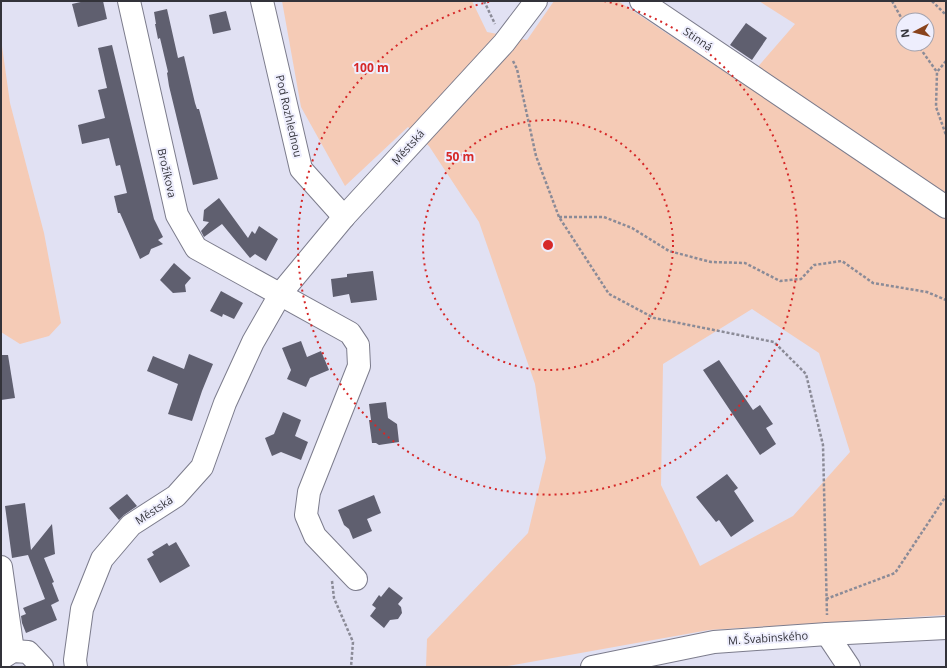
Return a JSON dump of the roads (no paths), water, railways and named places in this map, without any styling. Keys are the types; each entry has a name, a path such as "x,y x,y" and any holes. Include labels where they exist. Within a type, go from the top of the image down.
{"street":[{"name":"Brožíkova","path":"129,1 177,215 196,248 280,293"},
{"name":"Pod Rozhlednou","path":"262,1 301,169 344,217"},
{"name":"Městská","path":"76,667 75,660 82,609 102,559 131,525 176,496 202,467 225,403 252,342 280,293 344,217 504,43 536,1"},
{"name":"Stinná","path":"641,1 946,207"},
{"path":"280,293 350,333 358,345 359,366 308,492 306,515 315,536 356,579"},
{"path":"1,567 7,654 28,652 42,667"},
{"name":"M. Švabinského","path":"592,667 714,642 946,628"},
{"path":"827,634 849,667"}]}
